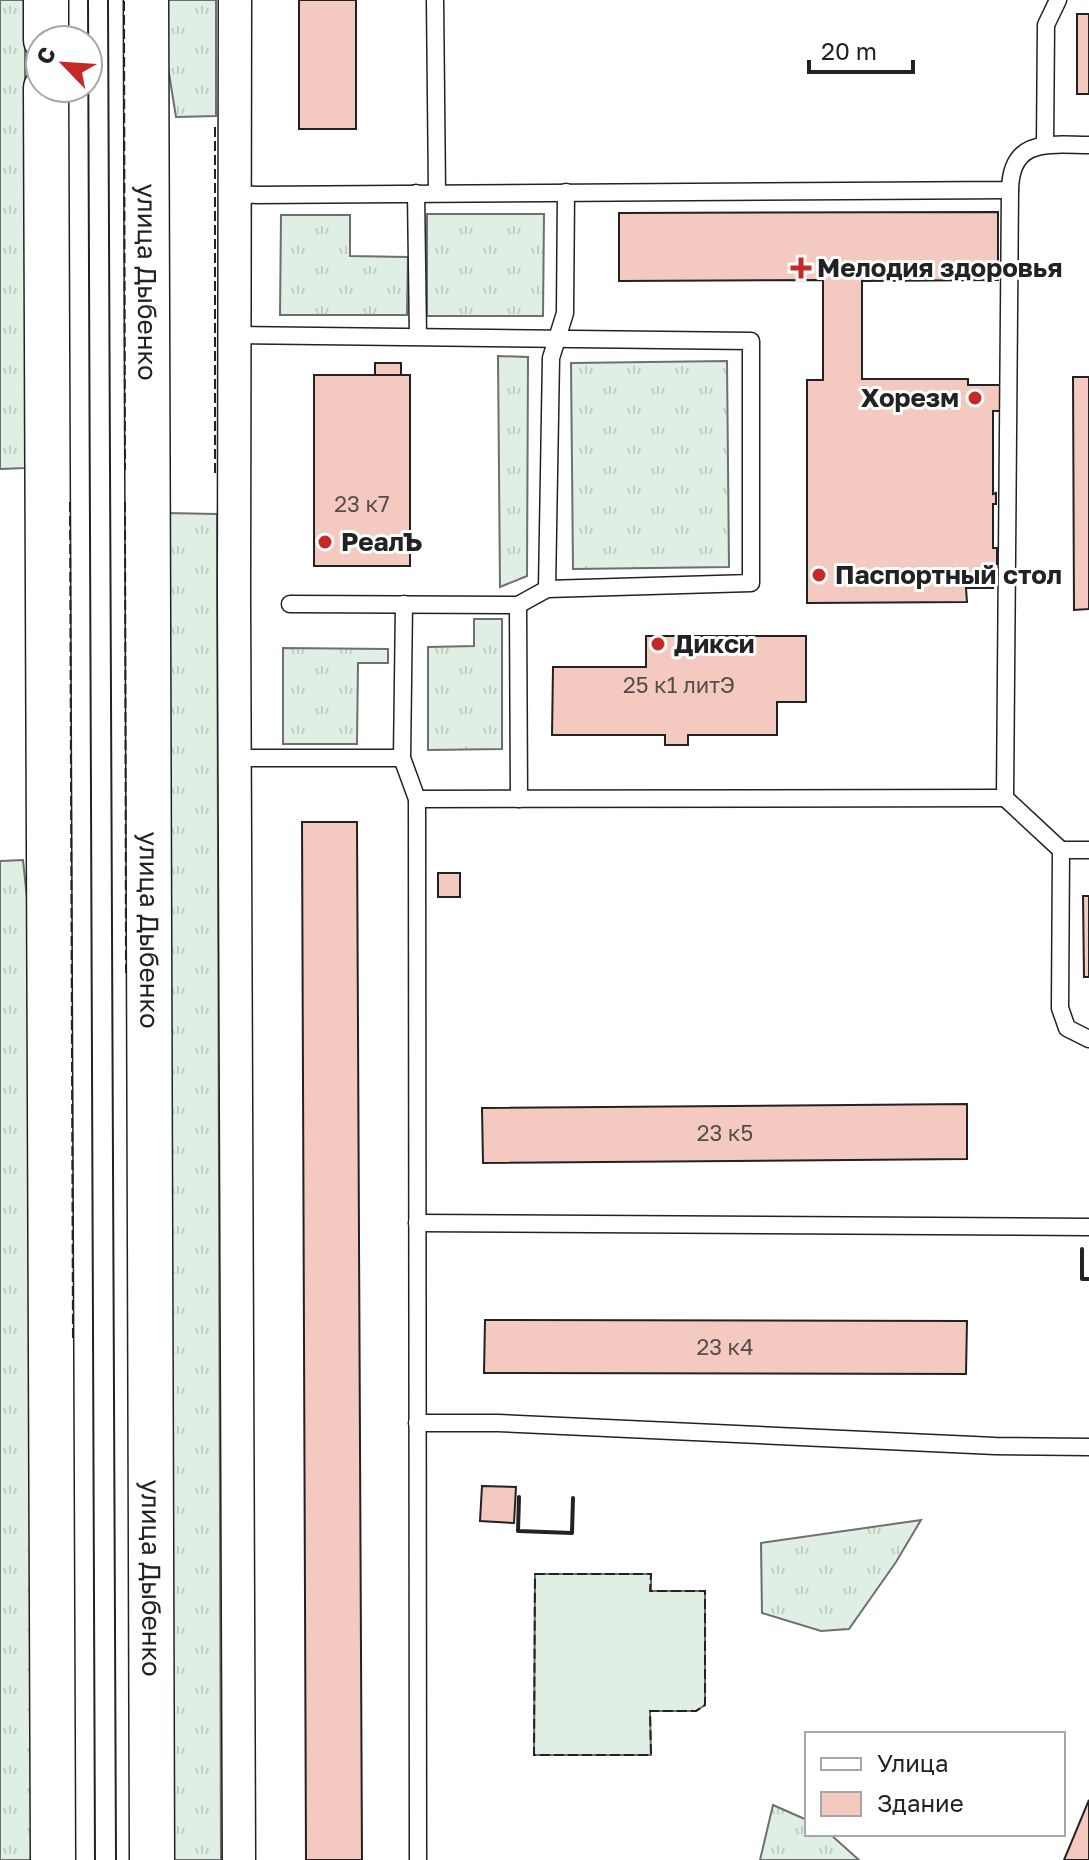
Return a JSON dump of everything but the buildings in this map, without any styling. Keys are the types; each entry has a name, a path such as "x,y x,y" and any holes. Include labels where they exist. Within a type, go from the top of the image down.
{"main road":[{"path":"46,0 46,24"},
{"name":"улица Дыбенко","path":"146,0 152,1860"},
{"path":"46,104 53,1860"}],"street":[{"path":"235,0 239,1860"}],"lane":[{"path":"435,0 437,192"},
{"path":"1045,145 1046,25 1058,0"},
{"path":"1005,798 1010,173 1017,159 1028,149 1045,145 1089,145"},
{"path":"235,195 1010,190"},
{"path":"547,589 551,358 565,313 566,192"},
{"path":"416,193 418,336"},
{"path":"235,335 751,341 751,583 547,589 518,605 290,604"},
{"path":"404,604 402,758 417,799 418,1860"},
{"path":"518,605 519,799"},
{"path":"235,758 402,758"},
{"path":"417,799 1005,798 1061,850 1089,850"},
{"path":"1061,850 1060,1008 1067,1028 1089,1039"},
{"path":"417,1223 1089,1227"},
{"path":"417,1423 498,1423 995,1446 1089,1447"}],"green space":[{"path":"0,0 25,0 25,468 0,469"},
{"path":"162,0 216,0 216,116 176,117 162,30"},
{"path":"427,214 544,214 543,316 427,316"},
{"path":"281,215 350,215 350,256 408,257 407,315 280,315"},
{"path":"498,356 528,357 527,576 500,587"},
{"path":"727,361 729,567 573,569 571,363"},
{"path":"166,513 217,514 221,1860 167,1860"},
{"path":"474,619 502,619 502,749 428,750 428,647 474,646"},
{"path":"283,648 388,649 388,663 358,663 357,744 283,744"},
{"path":"23,860 32,946 36,1860 0,1860 0,861"},
{"path":"921,1520 849,1629 821,1631 762,1613 761,1543"},
{"path":"535,1574 651,1574 651,1591 705,1591 705,1705 696,1711 650,1711 651,1755 534,1755"},
{"path":"773,1805 805,1819 805,1836 832,1836 859,1860 760,1860"}],"tram line":[{"path":"88,0 95,1860"},
{"path":"108,0 116,1860"}],"fence":[{"path":"124,1 125,470"},
{"path":"215,125 215,473"},
{"path":"70,502 73,1342"},
{"path":"125,502 126,973"},
{"path":"535,1574 651,1574 650,1591 705,1591 705,1705 696,1711 650,1711 651,1755 534,1755 535,1574"}],"wall":[{"path":"1082,1249 1082,1279 1089,1279"},
{"path":"519,1497 518,1531 572,1533 573,1498"}],"place":[{"name":"Мелодия здоровья","path":"801,268"},
{"name":"Хорезм","path":"975,398"},
{"name":"РеалЪ","path":"325,542"},
{"name":"Паспортный стол","path":"819,575"},
{"name":"Дикси","path":"658,644"}]}
